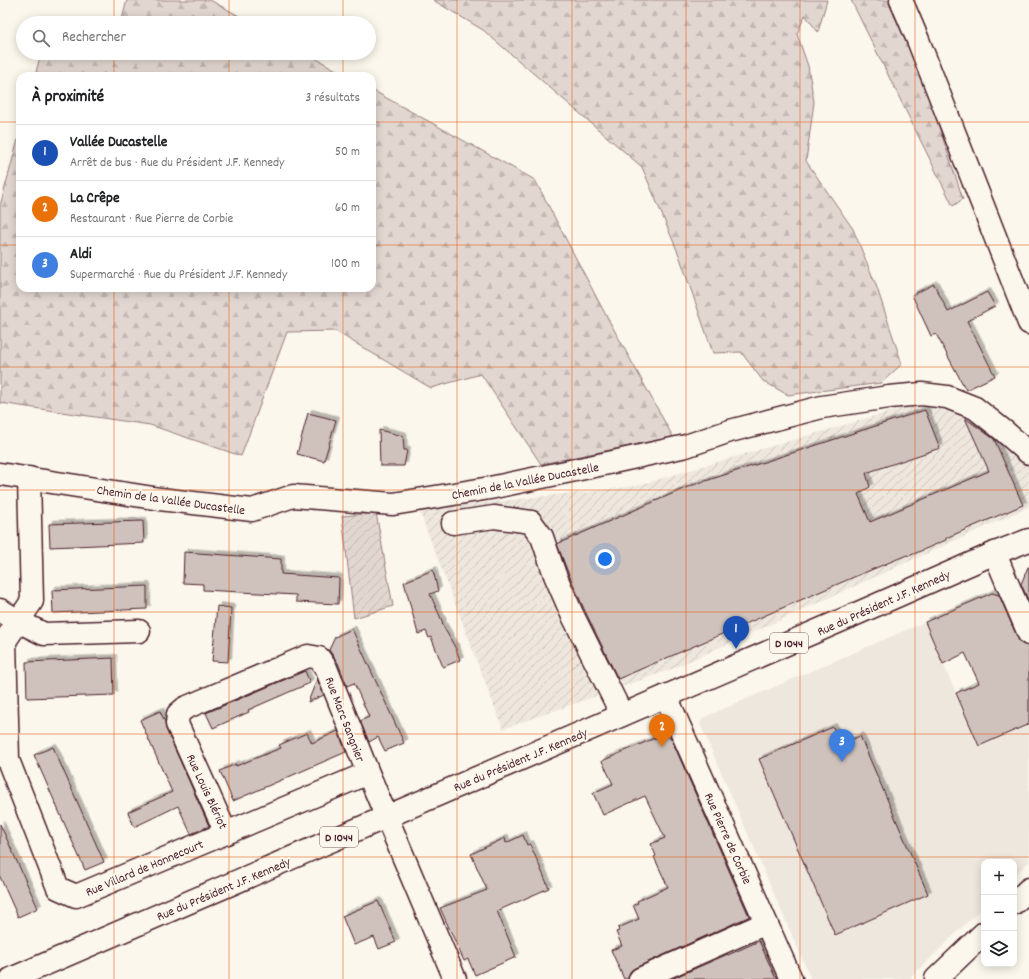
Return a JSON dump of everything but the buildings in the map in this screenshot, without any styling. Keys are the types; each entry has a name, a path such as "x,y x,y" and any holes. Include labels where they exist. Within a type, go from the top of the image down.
{"street":[{"path":"901,0 1029,323"},
{"name":"Chemin de la Vallée Ducastelle","path":"0,474 160,499 252,510 293,496 393,504 490,488 686,446 730,431 822,407 922,394 947,397 975,408 1029,453"},
{"name":"Rue Villard de Honnecourt","path":"29,478 32,601 5,641 4,745 8,760 58,888 76,896 226,833"},
{"path":"452,523 494,516 531,522 542,537 555,575 572,614 622,715"},
{"name":"Rue du Président J.F. Kennedy","path":"11,979 995,553 1029,540"},
{"path":"995,553 1002,574 1008,583 1029,634"},
{"path":"0,610 44,634 139,631"},
{"name":"Rue Marc Sangnier","path":"282,667 308,656 319,658 326,668 368,774 455,979"},
{"name":"Rue Louis Blériot","path":"282,667 185,708 178,714 177,724 226,833 368,774"},
{"name":"Rue Pierre de Corbie","path":"666,696 791,979"},
{"path":"1017,900 1029,889"},
{"path":"640,979 766,923"},
{"path":"936,979 981,936"}],"shaded area":[{"path":"930,400 1029,443 1029,507 672,669 503,729 419,510 636,486"},
{"path":"925,622 979,746 1029,724 1029,862 1017,873 1017,859 981,859 981,909 909,979 811,979 700,724 702,718"}],"green space":[{"path":"127,0 210,0 239,16 123,16"},
{"path":"433,0 827,0 818,32 805,15 797,34 808,66 814,102 806,161 853,229 876,285 902,364 881,383 788,395 763,381 741,352 713,353 679,255 642,167 483,30"},
{"path":"851,0 887,0 907,43 932,106 963,199 953,206"},
{"path":"39,60 318,60 340,72 36,72"},
{"path":"376,92 535,180 601,306 673,437 541,464 481,374 431,388 335,331 287,332 241,456 150,425 0,403 0,206 16,147 16,292 376,292"},
{"path":"376,513 393,606 354,618 342,516"}],"place":[{"name":"Vallée Ducastelle","path":"736,649"},
{"name":"La Crêpe","path":"662,747"},
{"name":"Aldi","path":"842,762"}]}
